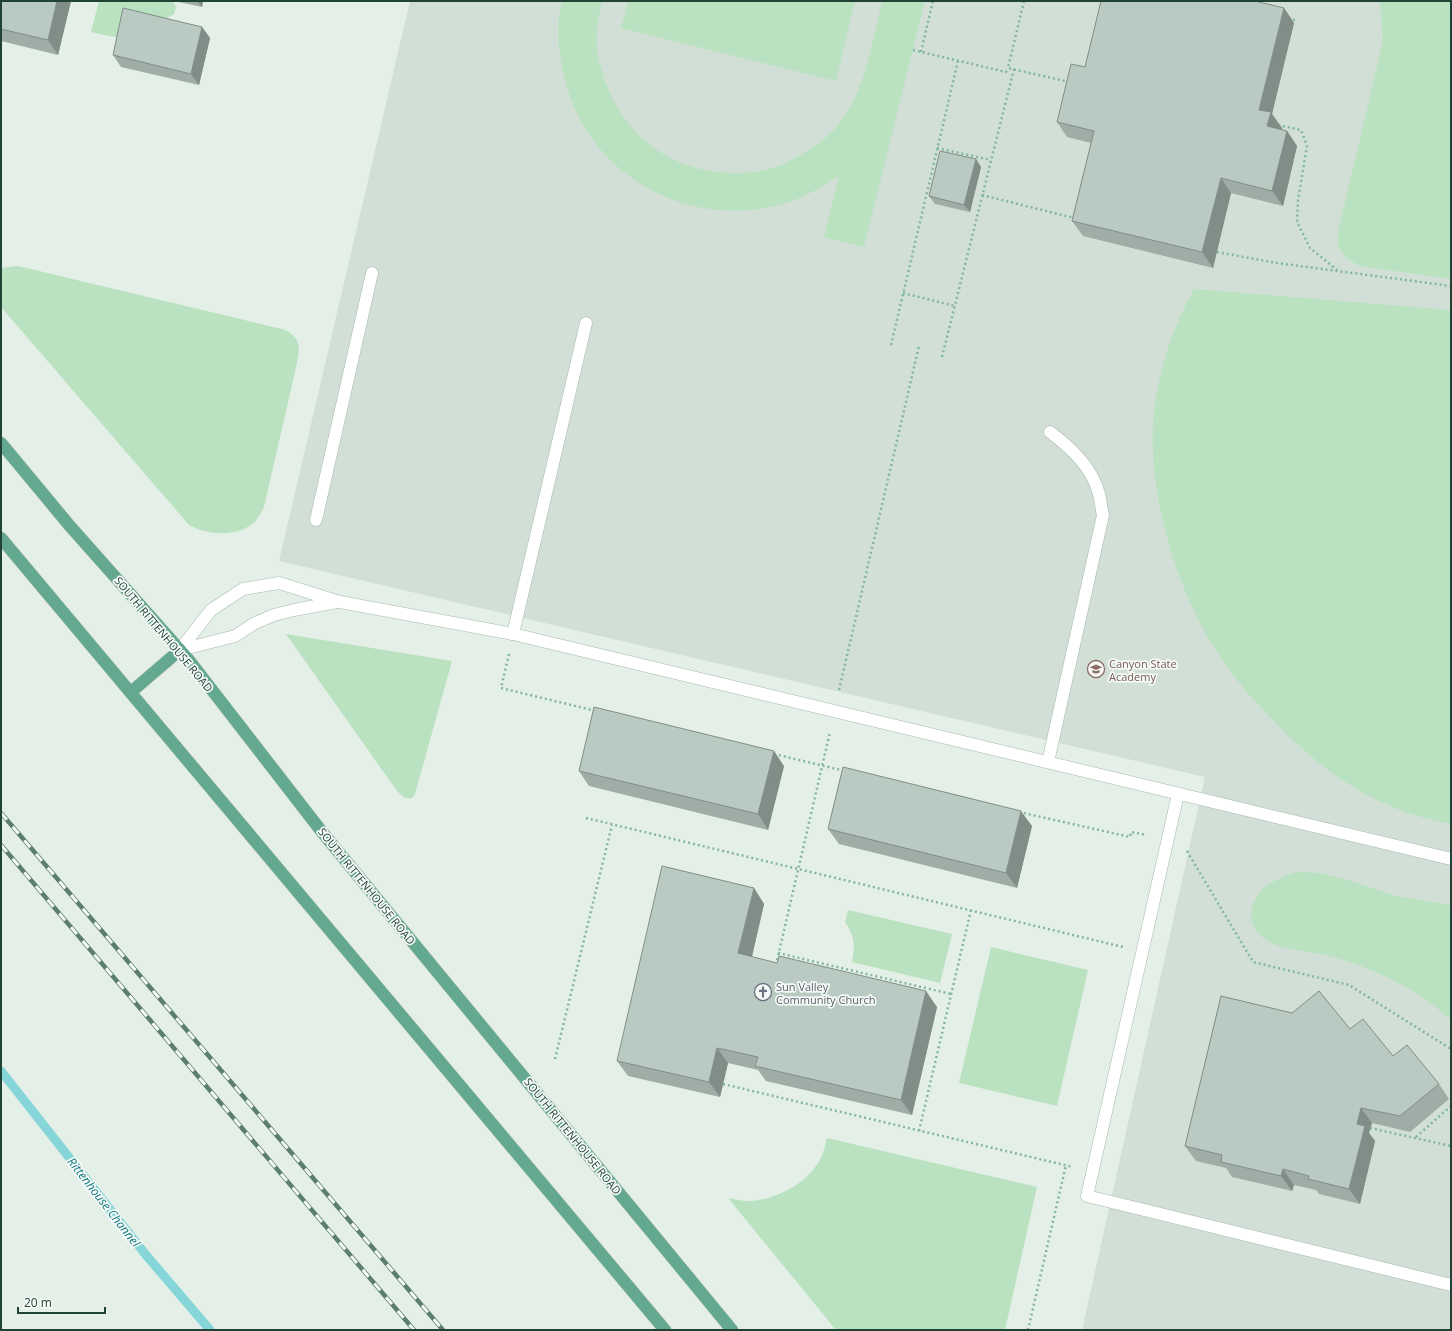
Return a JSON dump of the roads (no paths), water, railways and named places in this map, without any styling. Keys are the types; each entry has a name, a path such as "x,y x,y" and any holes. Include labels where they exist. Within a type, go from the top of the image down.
{"main road":[{"name":"SOUTH RITTENHOUSE ROAD","path":"1,443 69,525 180,650 322,832 732,1330"},
{"path":"1,538 665,1330"},
{"path":"131,692 180,650"}],"lane":[{"path":"316,520 372,273"},
{"path":"513,634 586,323"},
{"path":"1048,762 1103,515 1099,493 1090,471 1073,451 1050,432"},
{"path":"180,650 211,610 243,589 279,582 340,602 513,634 1451,859"},
{"path":"180,650 235,636 254,623 274,615 340,602"},
{"path":"1178,794 1087,1196 1451,1285"}],"waterway":[{"name":"Rittenhouse Channel","path":"1,1071 146,1255 210,1330"}],"railway":[{"path":"1,813 443,1330"},
{"path":"1,845 414,1330"}],"place":[{"name":"Canyon State Academy","path":"1096,669"},
{"name":"Sun Valley Community Church","path":"763,992"}]}
